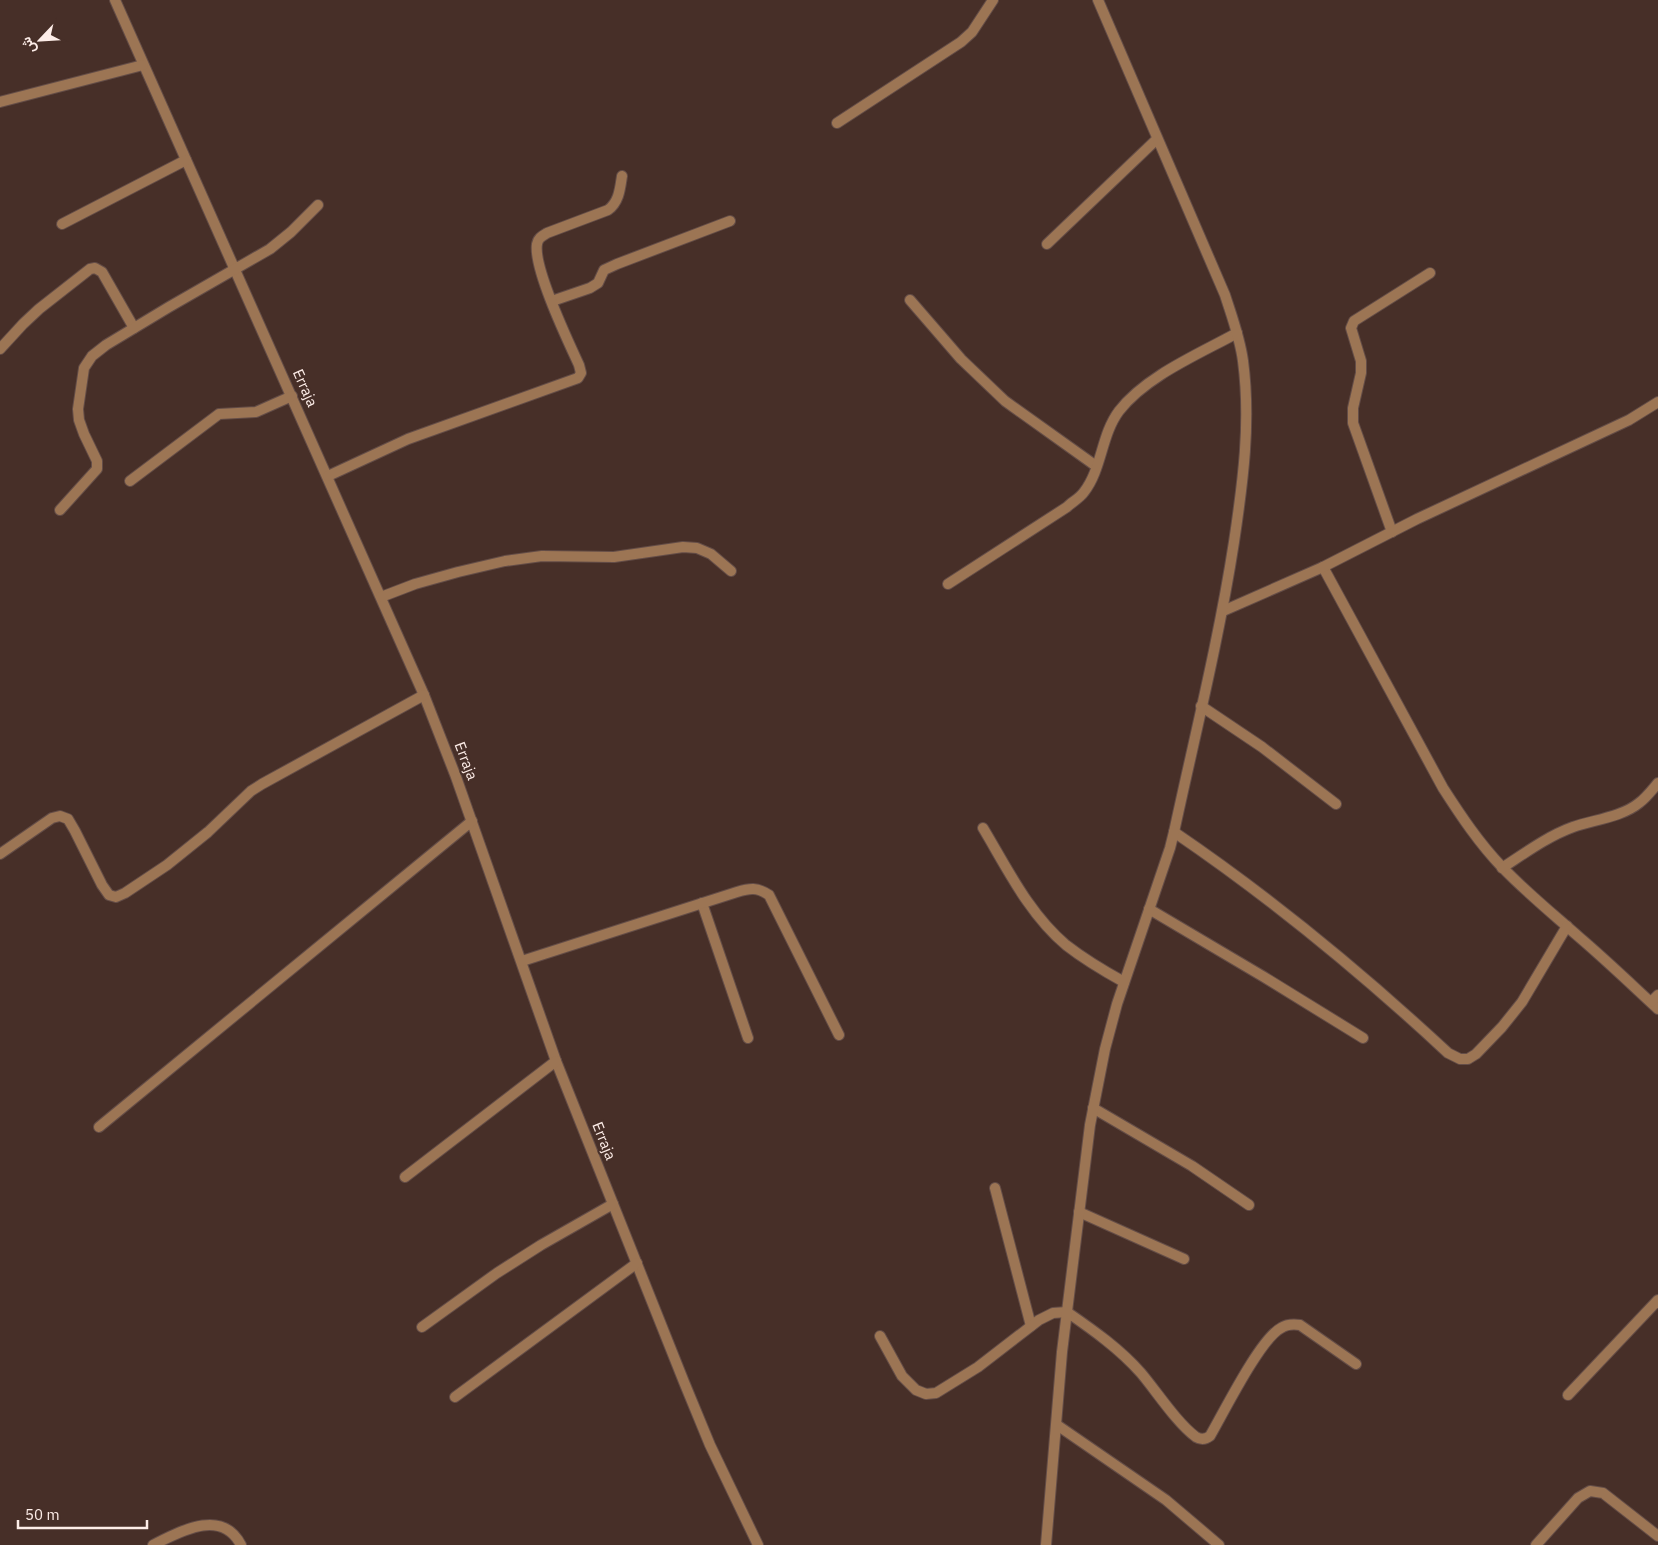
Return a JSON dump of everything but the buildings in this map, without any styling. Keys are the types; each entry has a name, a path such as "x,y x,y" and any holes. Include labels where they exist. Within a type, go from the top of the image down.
{"street":[{"name":"Erraja","path":"115,0 424,695 472,821 556,1060 706,1436 758,1545"},
{"path":"837,123 961,42 972,32 993,0"},
{"path":"1046,1545 1067,1312 1093,1108 1105,1049 1124,982 1174,832 1223,611 1242,487 1246,434 1246,392 1243,360 1226,295 1098,0"},
{"path":"0,102 143,65"},
{"path":"1047,244 1157,138"},
{"path":"62,224 186,160"},
{"path":"328,476 408,439 578,378 581,374 579,365 552,301 540,263 537,246 539,239 547,233 608,210 614,205 619,195 622,176"},
{"path":"60,510 97,469 97,461 79,420 79,401 84,368 92,356 134,328 270,249 291,232 318,205"},
{"path":"552,301 590,288 598,283 604,270 617,264 730,221"},
{"path":"0,349 39,309 90,269 95,268 102,272 134,328"},
{"path":"1392,532 1353,423 1353,408 1361,373 1361,361 1351,328 1354,321 1365,312 1430,273"},
{"path":"910,300 962,359 1005,402 1096,466"},
{"path":"948,584 1083,494 1092,480 1102,447 1118,412 1136,394 1163,374 1237,333"},
{"path":"130,481 218,414 256,412 292,396"},
{"path":"1223,611 1323,567 1392,532 1607,430 1658,402"},
{"path":"381,597 415,584 458,572 505,561 542,556 598,558 683,547 697,548 711,554 731,571"},
{"path":"1323,567 1443,788 1465,822 1502,868 1656,1002"},
{"path":"0,854 52,818 60,816 68,819 75,830 105,890 109,895 116,897 167,865 208,832 251,791 424,695"},
{"path":"1202,706 1262,746 1336,804"},
{"path":"1502,868 1564,831 1632,808 1658,784"},
{"path":"99,1127 472,821"},
{"path":"983,828 1018,888 1044,923 1065,944 1124,982"},
{"path":"1174,832 1231,871 1369,981 1448,1053 1460,1059 1468,1059 1476,1054 1517,1008 1535,982 1567,926"},
{"path":"522,961 702,903 752,888 761,889 769,895 839,1035"},
{"path":"702,903 748,1038"},
{"path":"1149,909 1362,1038"},
{"path":"405,1177 556,1060"},
{"path":"1093,1108 1192,1166 1249,1205"},
{"path":"995,1188 1030,1326"},
{"path":"422,1327 497,1273 541,1245 613,1204"},
{"path":"1079,1212 1184,1258"},
{"path":"455,1397 637,1263"},
{"path":"1568,1395 1658,1300"},
{"path":"880,1336 902,1376 916,1390 926,1394 936,1393 978,1367 1030,1326 1053,1313 1067,1312 1092,1329 1126,1358 1183,1424 1197,1438 1202,1439 1210,1436 1252,1362 1272,1335 1281,1328 1291,1324 1300,1325 1356,1364"},
{"path":"1057,1425 1166,1500 1219,1545"},
{"path":"1536,1545 1578,1498 1590,1491 1603,1493 1658,1536"},
{"path":"153,1545 172,1535 206,1524 226,1528 233,1533 241,1545"}]}
